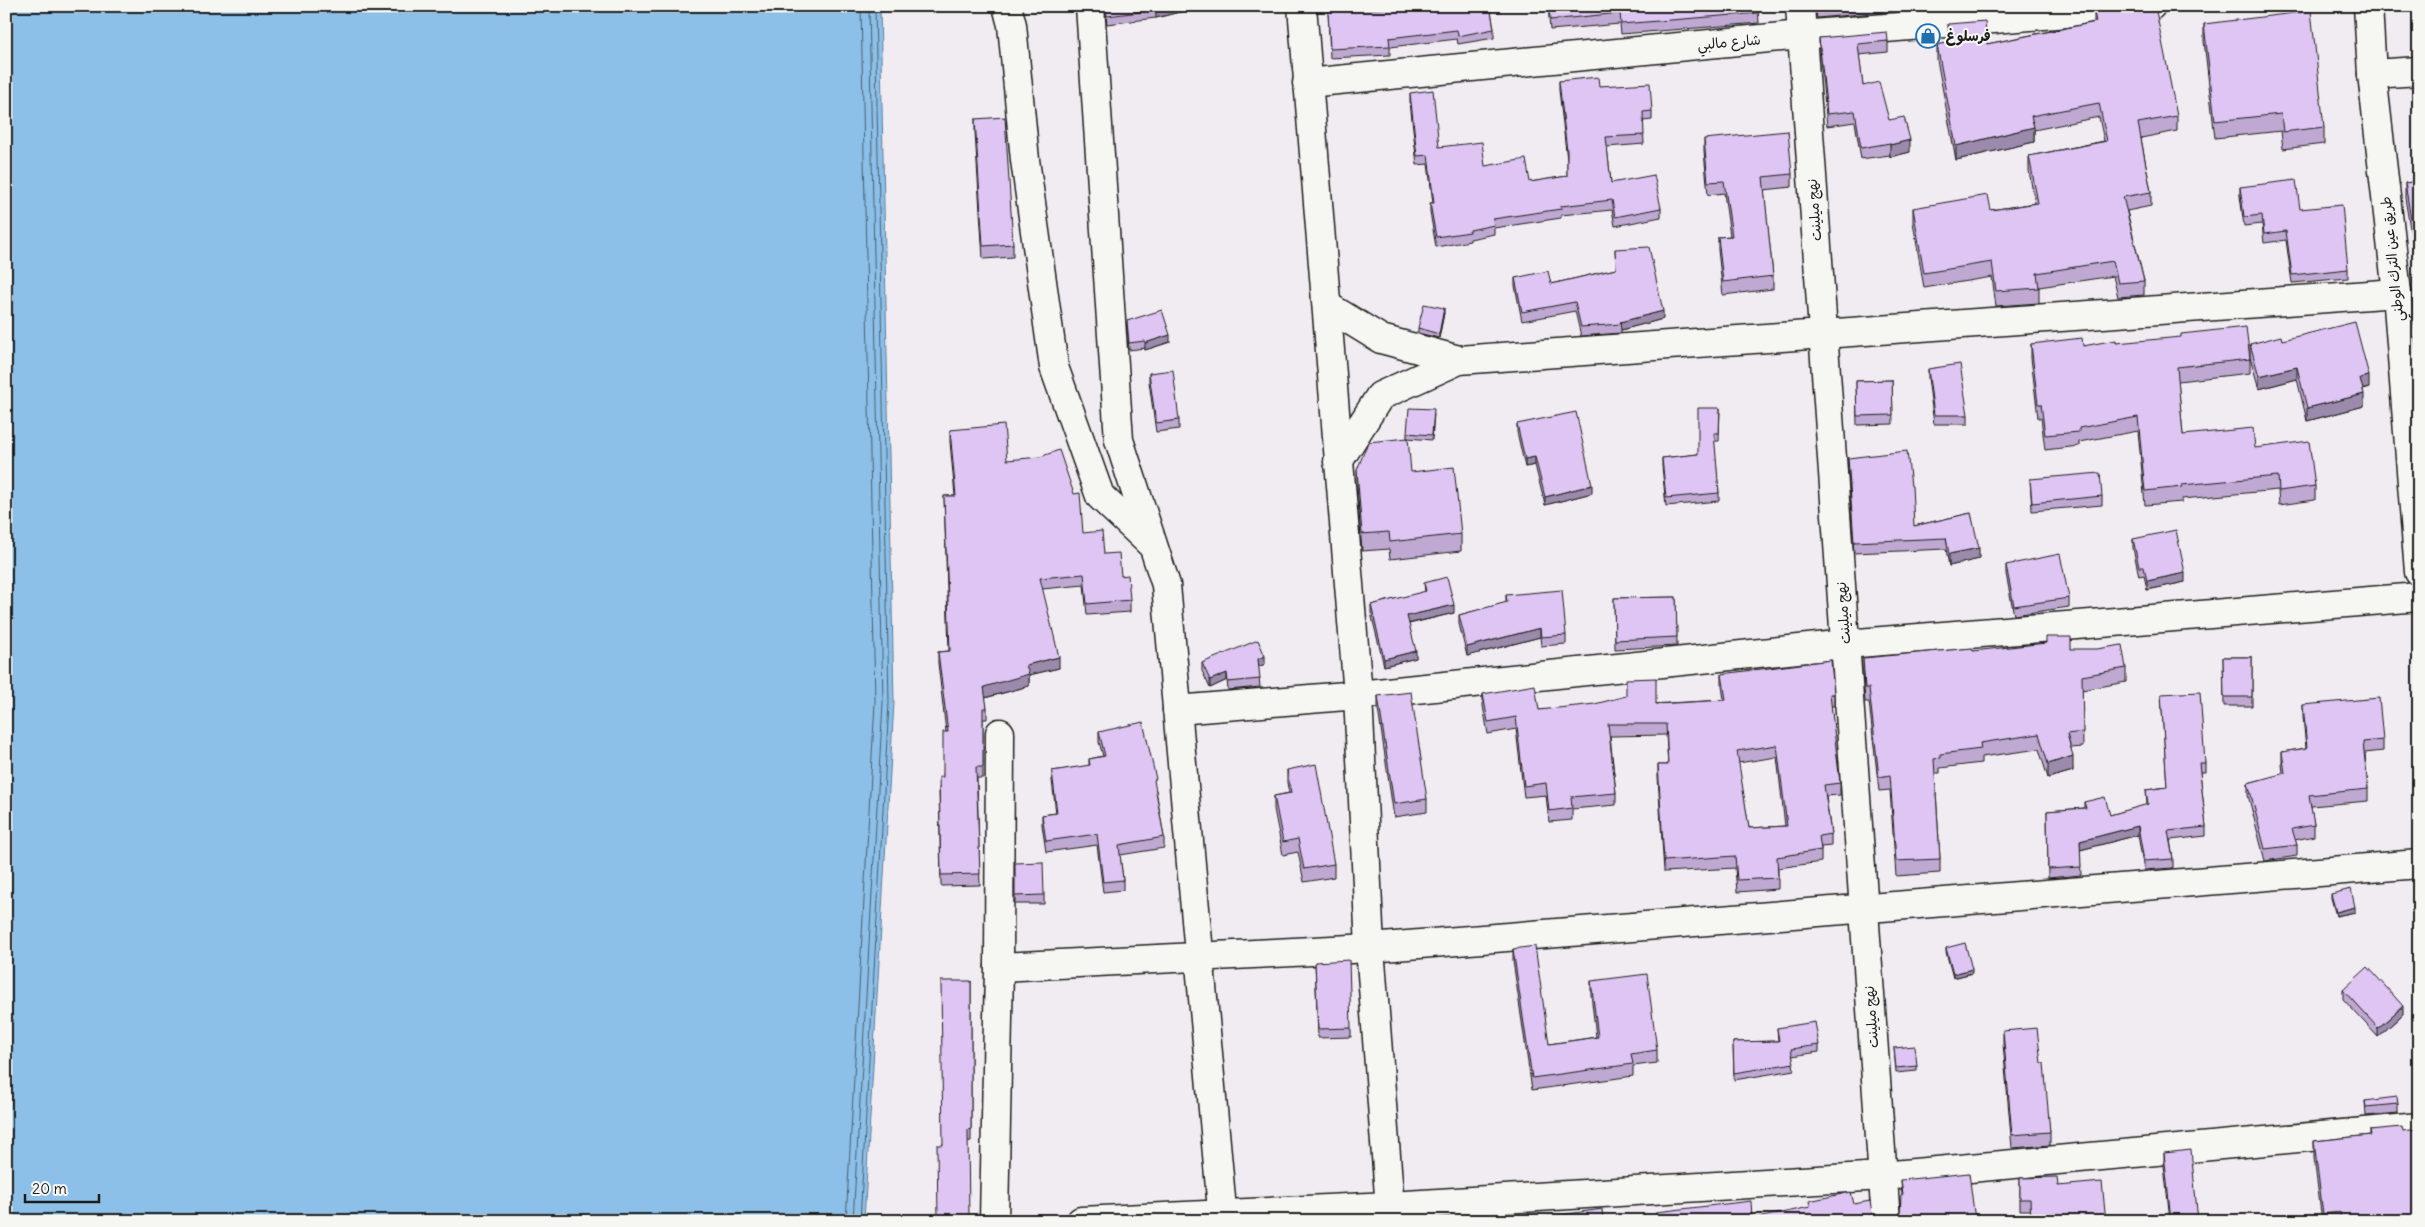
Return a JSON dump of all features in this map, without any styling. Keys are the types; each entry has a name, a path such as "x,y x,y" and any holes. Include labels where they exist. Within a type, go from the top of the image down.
{"street":[{"path":"1007,6 1012,25 1025,160 1054,367 1100,496 1154,546"},
{"path":"1090,6 1119,440 1166,585 1223,1217"},
{"path":"1302,6 1358,695 1370,948 1390,1213"},
{"name":"نهج ميلينت","path":"1800,6 1886,1221"},
{"name":"شارع مالبي","path":"1307,82 1801,35 2151,6"},
{"name":"طريق عين الترك الوطني","path":"2368,6 2372,74 2414,445 2419,572"},
{"path":"2372,74 2419,71"},
{"path":"1326,306 1381,338 1459,360 2397,293"},
{"path":"1338,462 1380,396 1459,360"},
{"path":"1177,710 1358,695 1846,644 2419,597"},
{"path":"994,1221 999,967 1000,732"},
{"path":"999,967 1200,955 1370,948 2419,864"},
{"path":"1082,1221 1390,1213 1882,1176 2419,1128"}],"water":[{"path":"6,6 880,6 894,703 864,1221 6,1221"}],"building":[{"path":"1106,6 1171,6 1156,10 1107,16"},
{"path":"1398,6 1490,6 1494,29 1458,36 1457,30 1389,38 1390,46 1330,49 1328,11 1398,8"},
{"path":"1549,6 1758,6 1759,13 1621,24 1620,13 1550,20"},
{"path":"2155,6 2177,116 2138,123 2151,192 2123,197 2144,281 2118,283 2113,261 2037,273 2039,288 1996,291 1992,262 1924,273 1913,208 1988,195 1991,210 2038,203 2029,156 2107,141 2099,103 2031,116 2034,127 1956,146 1937,45 1951,42 1948,24 1985,21 1987,44 2096,22 2094,12"},
{"path":"2311,11 2324,127 2283,132 2281,114 2215,121 2204,24"},
{"path":"1887,32 1888,41 1858,44 1863,86 1879,82 1889,120 1904,117 1910,140 1890,145 1890,143 1861,148 1855,111 1827,114 1819,38"},
{"path":"1598,77 1599,86 1650,83 1652,111 1643,112 1644,135 1606,137 1611,183 1654,175 1661,208 1615,217 1612,200 1561,206 1561,209 1493,219 1494,225 1470,230 1470,232 1436,237 1430,203 1434,203 1428,155 1417,156 1410,93 1433,90 1439,147 1482,142 1485,166 1526,159 1530,182 1567,176 1567,151 1559,81"},
{"path":"1005,117 1013,244 983,246 975,119"},
{"path":"1788,131 1792,174 1763,177 1773,276 1723,282 1718,237 1732,236 1724,181 1708,182 1704,139"},
{"path":"2296,180 2300,209 2342,205 2348,269 2292,275 2286,231 2264,234 2262,215 2244,217 2240,187"},
{"path":"2419,181 2419,268 2405,183"},
{"path":"1649,247 1663,311 1620,322 1621,324 1581,327 1575,302 1522,312 1515,278 1548,271 1551,284 1616,269 1615,249"},
{"path":"1424,304 1444,308 1439,334 1418,328"},
{"path":"2415,308 2419,308 2419,332"},
{"path":"1162,310 1170,335 1145,343 1145,341 1129,343 1127,321"},
{"path":"2355,322 2369,376 2360,378 2364,394 2307,408 2297,367 2259,376 2250,344 2281,336 2282,340"},
{"path":"2246,327 2250,359 2177,367 2183,435 2253,428 2255,448 2309,441 2315,486 2279,491 2278,476 2182,485 2182,487 2145,491 2138,417 2079,428 2079,432 2045,435 2041,404 2038,404 2031,344 2082,338 2083,346 2116,340 2116,343 2181,337 2181,334"},
{"path":"1960,364 1968,415 1934,415 1928,369"},
{"path":"1173,370 1179,420 1156,423 1149,373"},
{"path":"1892,380 1893,415 1857,416 1856,381"},
{"path":"1409,408 1434,409 1432,435 1407,433"},
{"path":"1698,408 1720,408 1719,433 1714,433 1719,493 1666,498 1662,458 1698,454"},
{"path":"1576,412 1592,485 1545,497 1535,457 1525,459 1517,424"},
{"path":"1004,425 1007,460 1040,457 1059,450 1074,494 1080,493 1083,533 1102,531 1104,554 1119,553 1121,576 1128,575 1130,600 1087,604 1084,574 1040,578 1059,657 1026,665 1029,674 984,687 987,708 983,708 983,767 976,767 980,874 941,875 939,777 943,777 943,732 948,732 938,652 950,651 944,496 956,496 950,430"},
{"path":"1408,438 1411,472 1454,467 1461,534 1390,542 1389,532 1362,534 1357,470 1368,442"},
{"path":"1907,451 1912,486 1914,526 1971,513 1979,548 1949,554 1946,538 1854,542 1848,458"},
{"path":"2100,473 2102,496 2032,503 2030,479"},
{"path":"2176,530 2185,573 2147,581 2144,567 2139,567 2133,539"},
{"path":"2060,554 2069,598 2014,606 2006,565"},
{"path":"1447,577 1454,605 1407,616 1416,651 1384,659 1371,605 1426,591 1424,583"},
{"path":"1562,590 1566,635 1541,637 1540,628 1467,647 1459,615 1507,602 1506,595"},
{"path":"1676,597 1677,637 1615,640 1614,598"},
{"path":"2046,637 2071,637 2071,649 2097,649 2122,645 2126,668 2082,676 2083,732 2067,734 2073,756 2048,764 2039,734 1980,743 1981,749 1940,754 1940,758 1934,759 1940,859 1896,861 1890,775 1879,777 1869,688 1865,688 1863,658 1972,648 1973,651 2046,643"},
{"path":"1258,640 1265,656 1258,659 1260,679 1228,682 1227,673 1210,680 1202,663"},
{"path":"2223,657 2252,657 2252,697 2224,697"},
{"path":"1831,660 1834,694 1830,694 1840,783 1824,785 1831,834 1819,836 1821,850 1777,857 1778,878 1737,880 1735,856 1664,861 1658,765 1668,765 1666,724 1608,724 1616,793 1571,797 1572,808 1549,811 1546,783 1524,786 1516,717 1488,722 1483,694 1535,685 1539,710 1595,704 1626,696 1626,679 1656,678 1656,704 1726,700 1722,674","holes":["1777,745 1787,826 1749,828 1737,751"]},
{"path":"1411,692 1427,799 1394,804 1378,696"},
{"path":"2200,692 2205,763 2199,763 2206,827 2168,831 2173,859 2144,861 2138,826 2080,841 2081,867 2048,869 2047,811 2086,808 2084,802 2105,797 2110,815 2148,804 2146,790 2167,787 2161,694"},
{"path":"2379,698 2383,740 2363,742 2368,789 2309,795 2314,825 2292,829 2297,845 2265,849 2248,783 2285,773 2282,752 2307,748 2303,705"},
{"path":"1143,722 1156,779 1154,780 1164,837 1119,845 1123,880 1103,882 1097,834 1046,841 1042,815 1057,813 1052,771 1090,765 1089,759 1105,756 1099,732"},
{"path":"1316,764 1334,864 1304,869 1298,839 1283,842 1274,796 1291,793 1287,770"},
{"path":"1043,862 1044,895 1015,896 1015,863"},
{"path":"2351,889 2355,907 2336,912 2331,894"},
{"path":"1965,943 1972,969 1953,974 1946,948"},
{"path":"1535,946 1549,1044 1598,1037 1591,981 1647,974 1657,1050 1631,1054 1633,1064 1532,1078 1513,949"},
{"path":"1349,960 1351,1028 1318,1029 1315,962"},
{"path":"2368,967 2403,1006 2378,1028 2343,990"},
{"path":"941,981 971,981 971,1129 968,1130 969,1221 938,1221 937,1145 943,1145"},
{"path":"1815,1022 1819,1045 1791,1049 1794,1063 1734,1073 1733,1042 1779,1041 1777,1028"},
{"path":"2037,1028 2041,1063 2044,1063 2050,1132 2012,1135 2003,1031"},
{"path":"1915,1046 1917,1066 1896,1068 1894,1048"},
{"path":"2397,1097 2398,1104 2366,1107 2365,1101"},
{"path":"2402,1127 2403,1131 2419,1129 2419,1221 2341,1221 2340,1212 2323,1214 2314,1141 2371,1135 2370,1130"},
{"path":"2191,1150 2198,1221 2171,1221 2164,1153"},
{"path":"1969,1173 1975,1220 1982,1219 1982,1221 1897,1221 1900,1217 1901,1195 1903,1194 1901,1180"},
{"path":"2057,1177 2058,1186 2102,1182 2106,1221 2031,1221 2030,1199 2020,1199 2020,1178"},
{"path":"1851,1192 1854,1204 1870,1201 1873,1220 1875,1221 1657,1221 1656,1212 1751,1201 1752,1219 1810,1207 1809,1201"},
{"path":"1602,1209 1603,1221 1540,1221 1540,1218"}],"place":[{"name":"فرسلوغ","path":"1928,36"}]}
